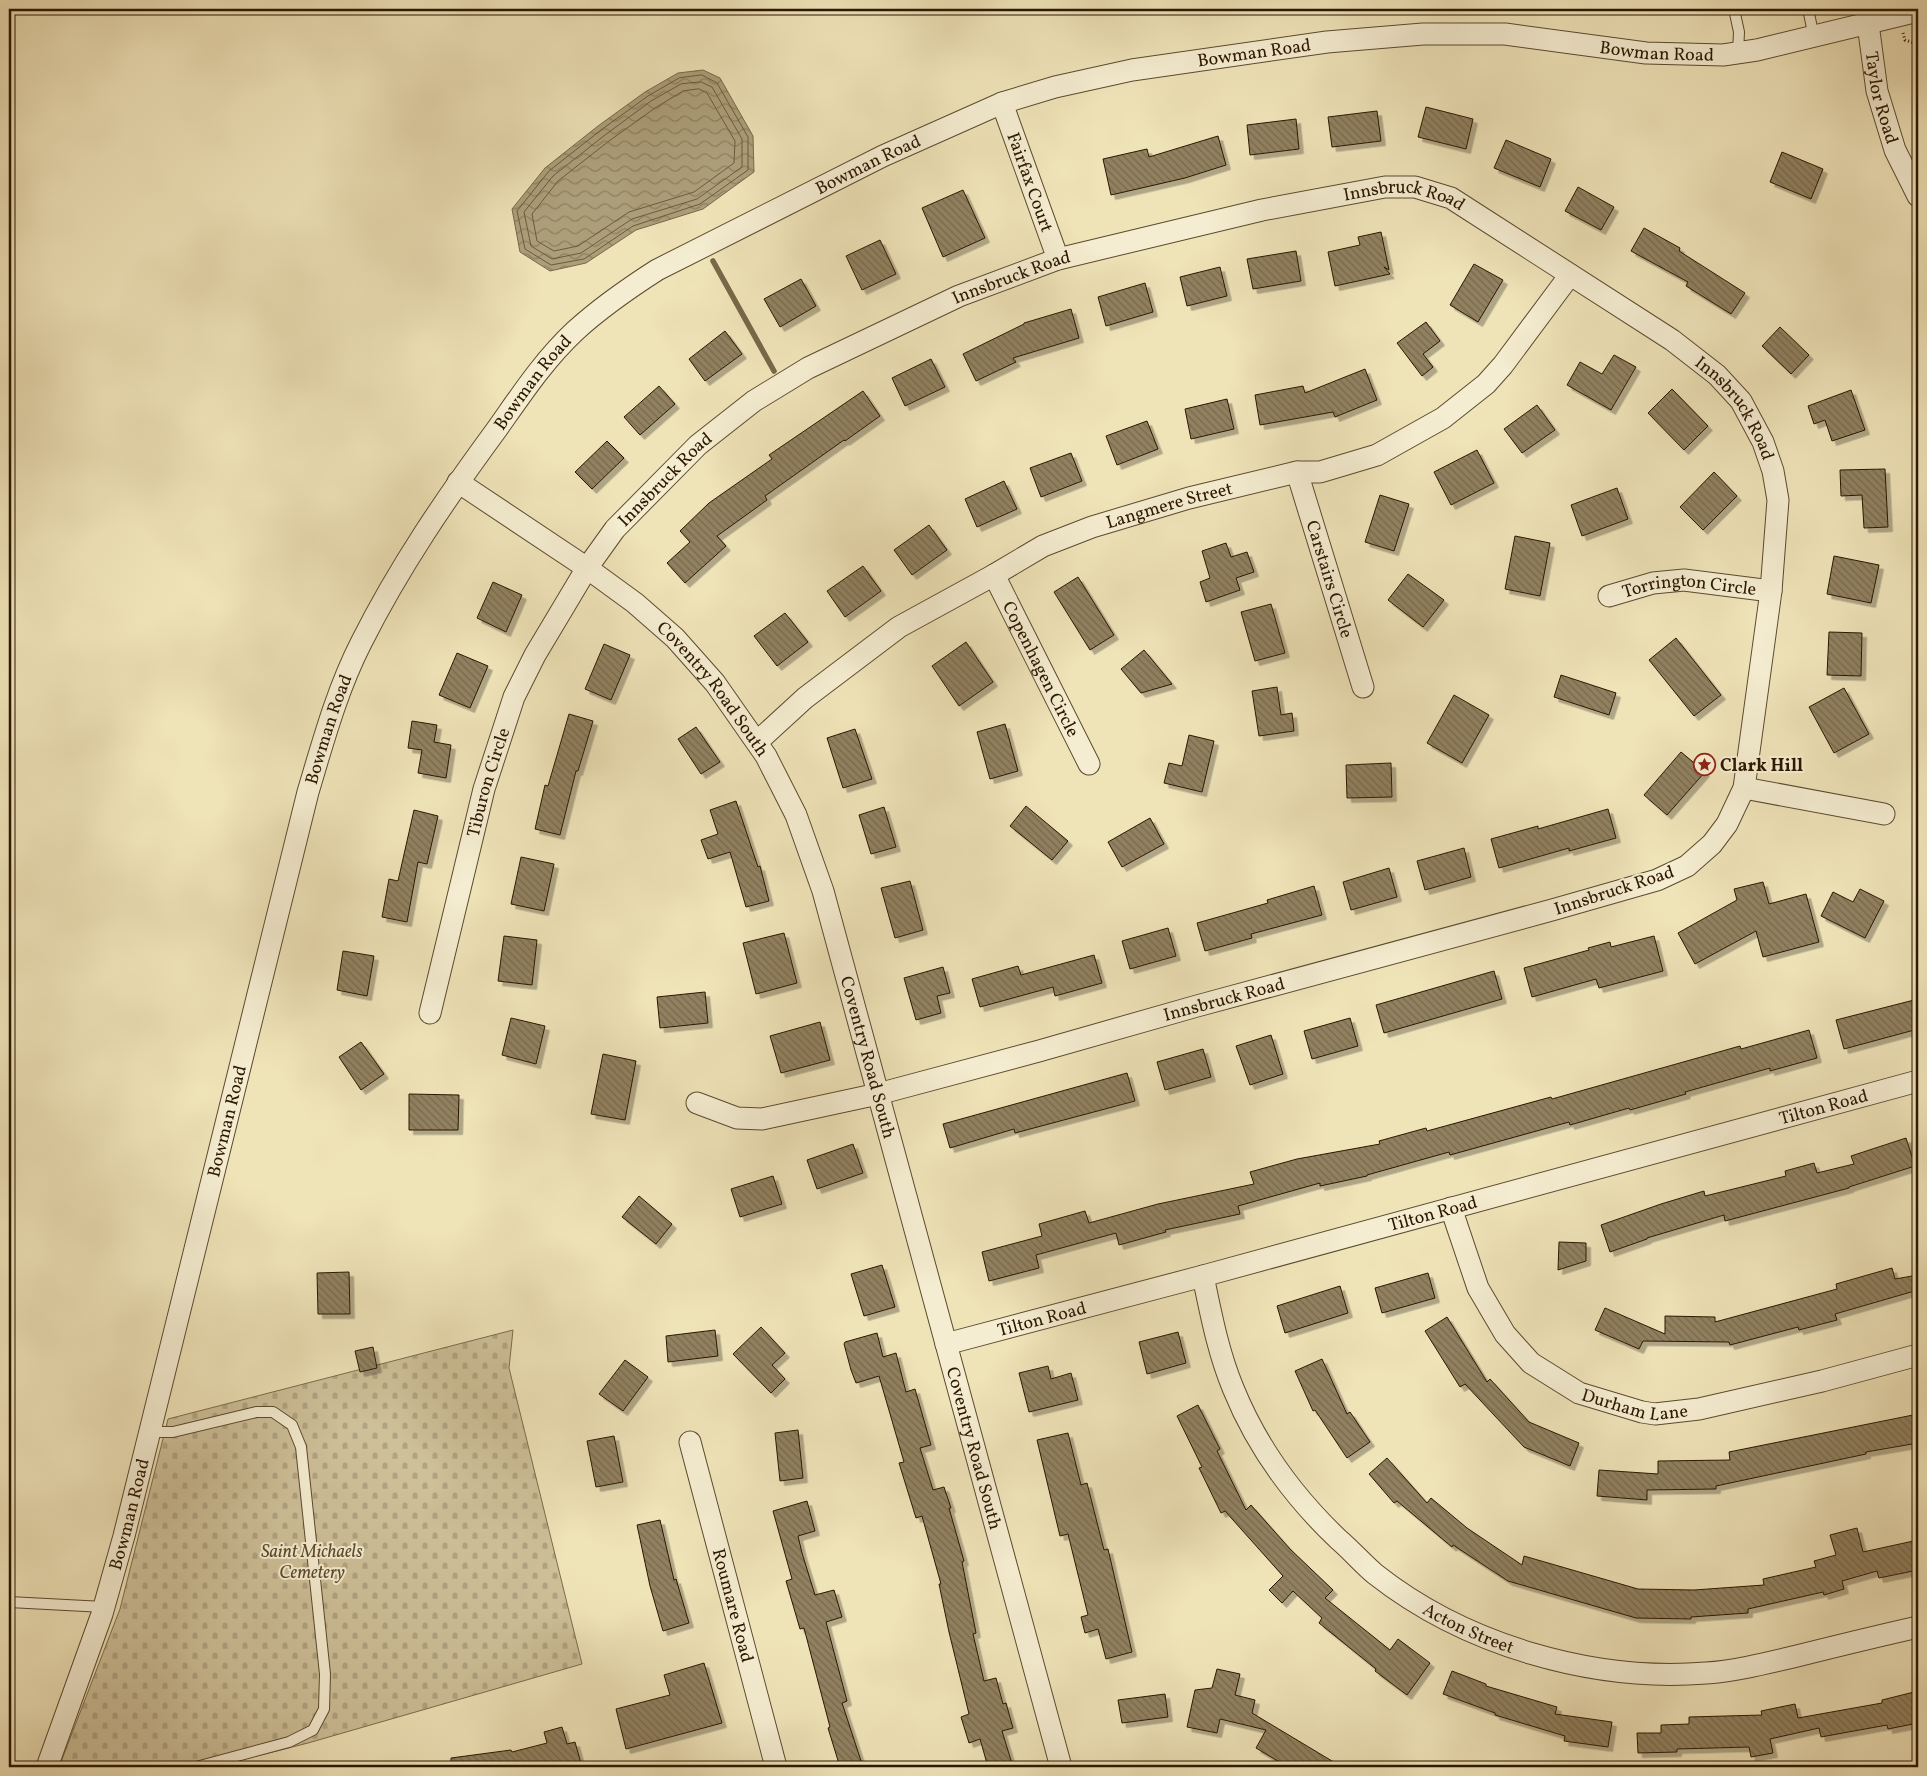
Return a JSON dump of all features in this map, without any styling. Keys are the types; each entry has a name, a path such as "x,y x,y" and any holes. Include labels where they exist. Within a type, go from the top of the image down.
{"street":[{"name":"Bowman Road","path":"47,1767 104,1608 150,1432 308,792 334,706 361,644 399,574 458,482 537,372 575,331 634,285 657,270 883,156 1002,104 1055,86 1132,70 1327,42 1423,34 1505,34 1646,53 1722,55 1757,50 1918,11"},
{"name":"Taylor Road","path":"1868,24 1877,91 1895,150 1918,196"},
{"name":"Fairfax Court","path":"1002,104 1058,259"},
{"name":"Innsbruck Road","path":"587,568 615,529 698,444 754,401 808,368 959,296 1058,259 1262,210 1386,186 1415,187 1451,198 1672,340 1717,375 1741,401 1763,442 1773,471 1778,500 1771,591 1744,788 1728,824 1712,844 1687,866 1657,880 1552,910 878,1094 762,1118 737,1118 697,1103"},
{"name":"Langmere Street","path":"757,742 806,698 899,627 994,575 1042,546 1092,527 1189,498 1297,472 1320,472 1377,454 1443,418 1486,384 1503,365 1570,276"},
{"name":"Carstairs Circle","path":"1297,472 1363,687"},
{"name":"Coventry Road South","path":"458,482 587,568 635,603 675,638 715,683 757,742 796,815 823,891 1061,1767"},
{"name":"Tiburon Circle","path":"430,1013 484,789 514,697 535,655 587,568"},
{"name":"Copenhagen Circle","path":"994,575 1089,764"},
{"name":"Torrington Circle","path":"1609,596 1653,582 1684,580 1771,591"},
{"path":"1744,788 1884,814"},
{"name":"Tilton Road","path":"946,1344 1918,1081"},
{"name":"Durham Lane","path":"1451,1208 1478,1288 1505,1334 1531,1363 1579,1393 1642,1412 1655,1414 1699,1409 1822,1381 1918,1355"},
{"name":"Acton Street","path":"1203,1276 1217,1342 1233,1389 1273,1463 1314,1516 1375,1573 1417,1602 1465,1628 1513,1648 1588,1667 1659,1674 1707,1673 1770,1662 1918,1627"},
{"name":"Roumare Road","path":"690,1442 773,1767"}],"lane":[{"path":"1734,9 1739,32 1738,53"},
{"path":"1808,9 1814,37"},
{"path":"150,1432 173,1432 256,1412 272,1412 292,1425 301,1447 325,1674 324,1709 313,1730 289,1742 196,1767"},
{"path":"9,1602 104,1608"}],"green space":[{"name":"Saint Michaels Cemetery","path":"513,1330 509,1368 582,1664 308,1743 213,1767 59,1767 120,1609 168,1419"}],"water":[{"path":"703,70 720,78 753,136 754,172 703,209 636,230 586,263 550,271 520,252 512,209 545,168 645,92 678,73"}],"building":[{"path":"1426,107 1473,119 1466,149 1418,137"},
{"path":"1377,111 1381,141 1332,147 1328,117"},
{"path":"1296,119 1299,149 1250,155 1247,125"},
{"path":"1218,136 1226,165 1185,178 1111,195 1103,159 1147,149 1149,157"},
{"path":"1506,140 1551,159 1540,187 1494,168"},
{"path":"1782,152 1823,169 1811,199 1770,182"},
{"path":"1578,187 1614,207 1601,230 1565,211"},
{"path":"963,190 985,238 943,257 922,208"},
{"path":"1644,228 1680,248 1679,251 1745,293 1731,314 1686,286 1688,282 1631,251"},
{"path":"1381,232 1389,270 1384,267 1390,274 1335,286 1328,252 1360,245 1358,237"},
{"path":"880,240 896,274 862,290 846,256"},
{"path":"1296,251 1301,281 1253,289 1247,259"},
{"path":"1474,264 1503,280 1478,322 1450,305"},
{"path":"1220,267 1227,296 1187,306 1180,277"},
{"path":"801,279 816,306 780,327 764,299"},
{"path":"1145,283 1153,312 1106,326 1098,297"},
{"path":"1071,309 1079,338 1013,358 1016,362 976,381 963,354 1024,323"},
{"path":"1426,322 1440,341 1423,354 1433,367 1422,376 1397,343"},
{"path":"1780,327 1809,355 1791,374 1762,346"},
{"path":"725,331 742,354 705,381 689,359"},
{"path":"1614,355 1636,367 1611,410 1567,385 1580,362 1602,374"},
{"path":"931,359 945,387 905,406 892,378"},
{"path":"1365,369 1377,400 1335,417 1333,412 1260,425 1255,395 1303,386 1305,393"},
{"path":"659,386 675,404 640,435 624,417"},
{"path":"1672,389 1708,426 1684,450 1648,413"},
{"path":"1851,390 1865,430 1832,441 1825,420 1814,424 1808,406"},
{"path":"863,391 880,416 765,496 767,500 717,536 726,546 685,583 667,563 690,542 680,531 709,503 772,459 769,455"},
{"path":"1227,399 1234,429 1191,439 1185,409"},
{"path":"1537,405 1555,430 1522,453 1504,429"},
{"path":"1147,421 1158,449 1117,465 1106,436"},
{"path":"607,441 624,458 592,489 575,472"},
{"path":"1477,450 1494,483 1451,505 1434,472"},
{"path":"1071,453 1082,481 1041,497 1030,468"},
{"path":"1885,469 1888,527 1864,528 1862,495 1841,496 1840,470"},
{"path":"1714,472 1737,496 1703,530 1680,507"},
{"path":"1004,481 1017,509 977,527 965,499"},
{"path":"1617,488 1628,519 1582,536 1571,505"},
{"path":"1380,495 1409,504 1394,551 1365,542"},
{"path":"929,525 947,550 912,575 894,550"},
{"path":"1515,536 1550,543 1540,596 1505,589"},
{"path":"1226,543 1231,557 1247,552 1254,572 1236,578 1240,590 1206,602 1200,582 1210,578 1202,551"},
{"path":"1834,556 1879,565 1871,603 1827,594"},
{"path":"863,566 881,591 845,617 827,591"},
{"path":"1408,574 1444,600 1423,627 1388,600"},
{"path":"1078,577 1114,635 1090,650 1054,592"},
{"path":"493,582 522,595 506,632 477,618"},
{"path":"1271,604 1285,653 1255,661 1241,612"},
{"path":"785,613 808,642 777,666 754,636"},
{"path":"1829,632 1862,633 1861,676 1827,675"},
{"path":"1676,638 1721,695 1694,716 1649,660"},
{"path":"966,642 993,682 959,706 932,666"},
{"path":"604,644 630,655 611,700 585,689"},
{"path":"1144,650 1172,684 1141,693 1121,669"},
{"path":"457,653 488,666 470,708 439,695"},
{"path":"1561,675 1616,693 1609,715 1554,697"},
{"path":"1277,687 1281,715 1292,713 1294,731 1259,736 1252,691"},
{"path":"1844,688 1869,734 1834,753 1809,707"},
{"path":"1454,695 1489,715 1462,763 1427,743"},
{"path":"569,714 593,721 578,771 576,771 560,835 535,829 545,785 548,786"},
{"path":"412,721 437,725 434,742 451,745 446,778 418,773 422,750 408,748"},
{"path":"1005,724 1018,771 990,779 977,732"},
{"path":"696,727 720,762 701,774 678,739"},
{"path":"855,729 872,779 843,788 827,738"},
{"path":"1189,735 1214,741 1202,792 1164,783 1169,763 1182,766"},
{"path":"1681,752 1705,772 1667,815 1644,795"},
{"path":"1391,763 1392,797 1347,798 1346,765"},
{"path":"736,801 758,867 760,866 769,901 746,907 730,852 708,859 701,840 718,834 710,810"},
{"path":"1026,806 1068,841 1052,860 1010,826"},
{"path":"884,807 896,847 871,854 859,815"},
{"path":"1608,809 1616,838 1569,851 1569,848 1499,868 1491,839 1538,826 1538,829"},
{"path":"414,810 438,816 427,864 418,862 407,922 382,917 389,879 398,881"},
{"path":"1150,818 1164,844 1122,867 1108,842"},
{"path":"1464,848 1471,877 1425,890 1417,861"},
{"path":"521,857 554,864 544,911 511,904"},
{"path":"1389,868 1397,897 1351,910 1343,882"},
{"path":"910,881 923,930 895,938 881,888"},
{"path":"1763,882 1769,904 1806,894 1819,942 1763,957 1756,931 1695,964 1678,933 1737,900 1734,889"},
{"path":"1314,886 1322,915 1251,934 1252,938 1205,951 1197,923 1268,903 1267,900"},
{"path":"1860,889 1884,901 1865,938 1821,916 1833,892 1853,902"},
{"path":"1168,928 1176,956 1130,969 1122,941"},
{"path":"784,933 797,983 756,994 743,943"},
{"path":"504,936 537,940 532,985 498,981"},
{"path":"1654,936 1663,971 1599,988 1596,979 1532,997 1524,968 1589,950 1588,948 1610,942 1611,947"},
{"path":"343,951 374,956 367,996 337,990"},
{"path":"1094,955 1102,983 1055,996 1053,987 980,1007 972,979 1018,966 1021,975"},
{"path":"943,967 950,993 937,996 941,1013 916,1020 904,978"},
{"path":"1494,971 1502,999 1384,1033 1376,1005"},
{"path":"705,992 708,1023 660,1028 657,997"},
{"path":"1918,999 1918,1029 1844,1049 1836,1020"},
{"path":"511,1018 545,1026 536,1064 502,1055"},
{"path":"1350,1018 1358,1046 1312,1059 1304,1031"},
{"path":"820,1022 830,1060 781,1073 770,1036"},
{"path":"1809,1030 1817,1058 1770,1071 1770,1068 1630,1110 1629,1108 1570,1125 1569,1122 1450,1155 1449,1152 1367,1176 1320,1186 1320,1183 1238,1206 1240,1214 1165,1230 1166,1232 1119,1245 1116,1233 1036,1255 1039,1268 989,1281 982,1252 1042,1236 1039,1224 1085,1211 1089,1223 1158,1204 1254,1184 1250,1172 1297,1159 1380,1144 1379,1141 1426,1128 1427,1131 1551,1097 1552,1099 1740,1046 1741,1049"},
{"path":"1271,1035 1283,1074 1250,1085 1236,1046"},
{"path":"361,1042 384,1074 361,1090 339,1057"},
{"path":"1203,1049 1211,1077 1165,1090 1157,1062"},
{"path":"603,1054 636,1061 625,1120 591,1114"},
{"path":"1127,1073 1135,1101 1015,1133 1014,1129 950,1148 943,1124"},
{"path":"409,1094 459,1095 458,1130 409,1130"},
{"path":"1906,1138 1915,1166 1849,1188 1725,1221 1724,1215 1647,1238 1610,1252 1601,1225 1704,1191 1705,1196 1786,1176 1785,1171 1814,1163 1817,1173 1854,1164 1851,1156"},
{"path":"853,1144 863,1173 817,1189 807,1160"},
{"path":"773,1176 782,1204 740,1217 731,1189"},
{"path":"639,1196 672,1224 656,1244 622,1217"},
{"path":"1559,1242 1586,1243 1586,1261 1558,1270"},
{"path":"882,1265 895,1307 864,1316 851,1274"},
{"path":"1892,1268 1895,1279 1918,1275 1918,1290 1835,1314 1837,1320 1799,1330 1798,1327 1730,1345 1729,1342 1643,1341 1639,1349 1595,1330 1605,1308 1665,1334 1665,1316 1715,1317 1715,1322 1837,1289 1836,1284"},
{"path":"349,1272 350,1314 318,1314 317,1273"},
{"path":"1428,1273 1435,1298 1382,1313 1375,1288"},
{"path":"1340,1286 1348,1313 1285,1333 1277,1306"},
{"path":"1447,1317 1487,1382 1490,1379 1529,1422 1579,1443 1570,1466 1524,1447 1465,1384 1460,1387 1425,1331"},
{"path":"761,1327 785,1353 772,1365 785,1379 771,1393 733,1354"},
{"path":"715,1330 718,1356 668,1362 666,1336"},
{"path":"1178,1332 1186,1363 1147,1374 1139,1342"},
{"path":"877,1333 883,1357 896,1353 906,1392 915,1389 931,1445 920,1448 933,1490 944,1487 951,1508 949,1508 964,1561 962,1562 976,1633 973,1634 984,1681 996,1678 1003,1704 1006,1703 1013,1728 1002,1731 1013,1767 988,1767 980,1739 969,1743 961,1717 969,1714 949,1632 939,1584 941,1584 922,1516 916,1518 899,1463 904,1462 879,1376 856,1383 851,1370 845,1342"},
{"path":"373,1347 377,1368 360,1372 355,1351"},
{"path":"1322,1359 1347,1414 1350,1412 1370,1442 1347,1458 1315,1410 1313,1411 1295,1371"},
{"path":"625,1360 648,1377 623,1411 599,1394"},
{"path":"1048,1366 1051,1379 1071,1373 1078,1400 1029,1412 1019,1373"},
{"path":"1198,1405 1220,1449 1217,1451 1246,1510 1251,1505 1290,1549 1333,1590 1325,1598 1390,1650 1398,1639 1430,1663 1407,1695 1375,1671 1376,1669 1319,1623 1322,1618 1293,1591 1282,1603 1269,1590 1283,1576 1225,1511 1221,1513 1199,1468 1202,1467 1177,1416"},
{"path":"1918,1414 1918,1443 1866,1452 1866,1454 1716,1486 1716,1489 1647,1490 1647,1500 1597,1496 1599,1470 1658,1474 1658,1461 1730,1460 1729,1452"},
{"path":"798,1430 803,1478 780,1481 775,1433"},
{"path":"1068,1433 1081,1485 1087,1483 1104,1550 1108,1549 1132,1652 1106,1659 1098,1629 1085,1633 1081,1617 1088,1615 1068,1534 1060,1536 1037,1440"},
{"path":"614,1436 623,1482 596,1487 587,1441"},
{"path":"1387,1458 1427,1503 1431,1498 1467,1528 1522,1565 1524,1556 1638,1589 1694,1590 1764,1585 1763,1579 1816,1567 1814,1561 1836,1555 1830,1535 1857,1528 1863,1552 1918,1540 1918,1570 1879,1578 1877,1571 1842,1581 1844,1589 1824,1595 1823,1592 1748,1609 1748,1613 1691,1617 1691,1619 1636,1618 1508,1581 1453,1545 1452,1547 1397,1501 1394,1503 1369,1474"},
{"path":"807,1501 815,1531 798,1536 815,1595 834,1590 842,1617 826,1622 847,1701 842,1703 863,1767 840,1767 828,1728 830,1727 804,1628 800,1629 786,1581 792,1579 773,1511"},
{"path":"660,1520 674,1580 676,1579 689,1623 663,1631 650,1586 637,1525"},
{"path":"704,1663 722,1723 626,1749 616,1709 670,1695 664,1675"},
{"path":"1217,1669 1240,1674 1235,1695 1255,1700 1252,1713 1342,1767 1288,1767 1256,1748 1266,1730 1220,1719 1217,1733 1187,1727 1195,1690 1212,1688"},
{"path":"1452,1671 1486,1684 1486,1686 1557,1707 1555,1714 1612,1722 1608,1747 1564,1741 1565,1736 1495,1715 1495,1713 1443,1694"},
{"path":"1918,1691 1918,1723 1888,1729 1887,1725 1821,1737 1819,1728 1770,1739 1773,1753 1751,1757 1749,1747 1677,1749 1677,1752 1638,1753 1637,1733 1661,1733 1661,1725 1689,1724 1689,1717 1762,1715 1761,1711 1795,1704 1798,1718 1882,1703 1882,1700"},
{"path":"1165,1694 1168,1717 1122,1723 1118,1700"},
{"path":"562,1727 567,1744 575,1742 582,1767 451,1767 451,1758 511,1750 512,1752 547,1743 544,1732"}],"waterway":[{"path":"713,261 774,371"}],"place":[{"name":"Clark Hill","path":"1704,765"}]}
